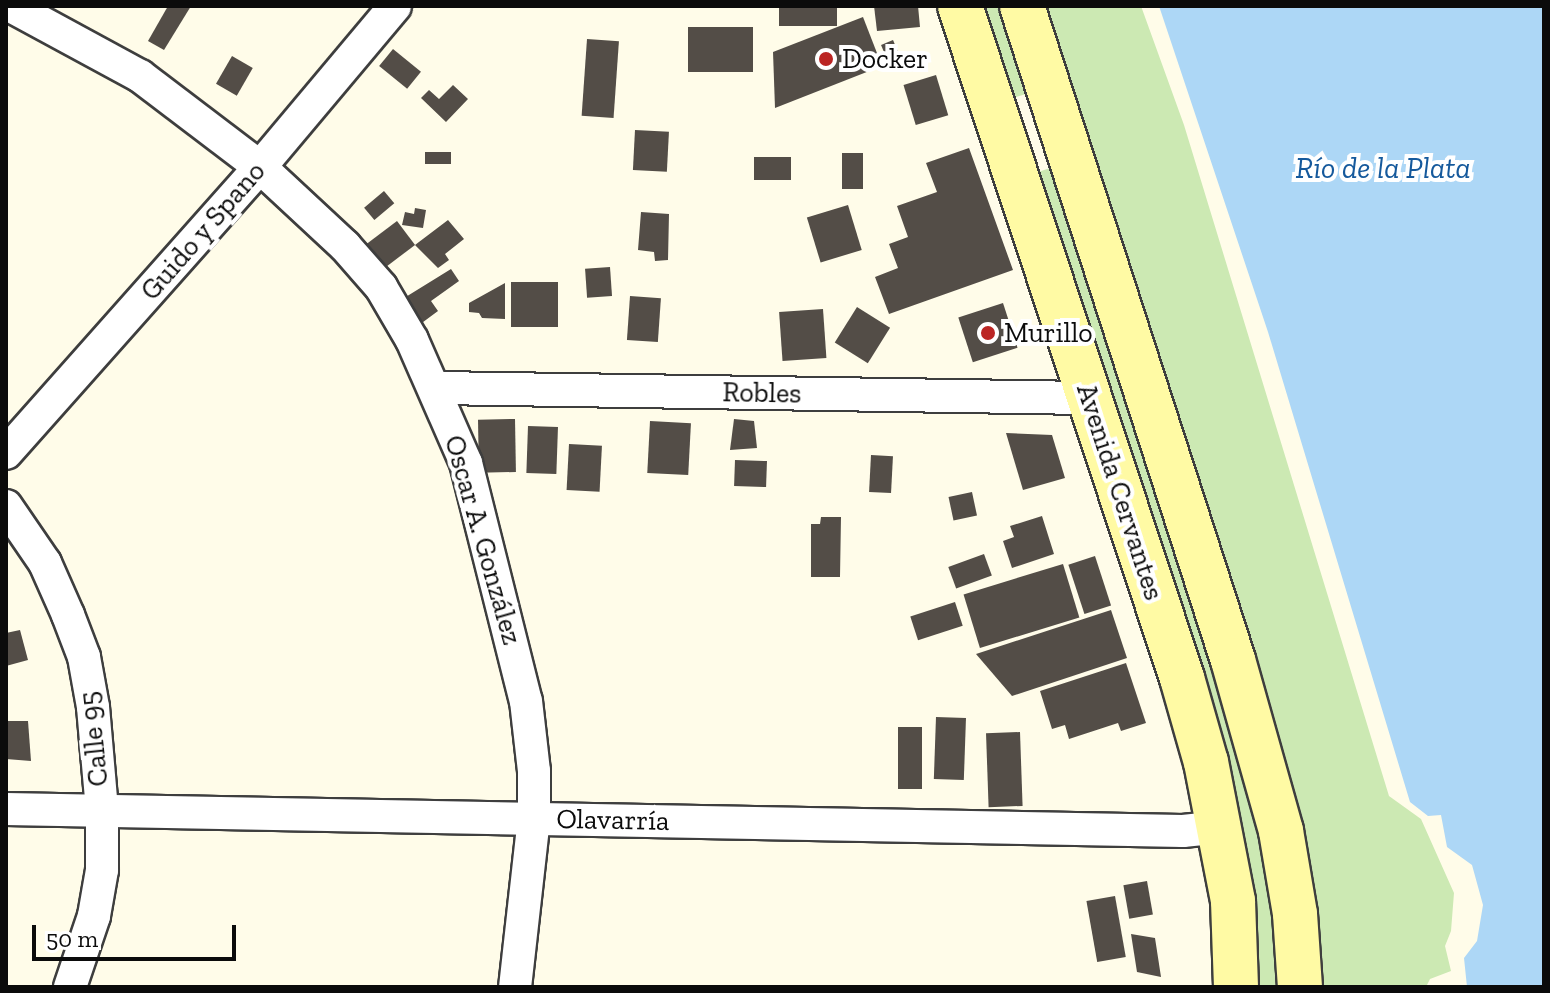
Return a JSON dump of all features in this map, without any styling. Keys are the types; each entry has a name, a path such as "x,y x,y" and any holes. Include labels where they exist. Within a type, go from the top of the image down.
{"street":[{"name":"Oscar A. González","path":"11,6 140,76 260,167 345,246 381,287 436,388 466,463 526,701 534,771 534,818 515,987"},
{"name":"Guido y Spano","path":"6,453 260,167 395,6"},
{"name":"Avenida Cervantes","path":"960,6 1182,678 1206,762 1233,901 1236,987"},
{"name":"Avenida Cervantes","path":"1022,6 1233,660 1281,831 1295,914 1300,987"},
{"path":"1004,134 1056,118"},
{"name":"Robles","path":"436,388 1089,398"},
{"name":"Calle 95","path":"6,506 45,563 84,657 102,810 102,870 94,916 70,987"},
{"path":"1182,678 1233,660"},
{"name":"Olavarría","path":"6,809 1167,831 1219,827"}],"green space":[{"path":"973,6 1141,6 1184,125 1389,796 1421,819 1454,893 1451,931 1445,946 1451,971 1430,979 1426,987 1253,987 1027,176 1087,155 1066,82 1003,101"}],"water":[{"name":"Río de la Plata","path":"1159,6 1544,6 1544,987 1467,987 1464,958 1477,941 1483,905 1472,865 1447,847 1441,815 1428,816 1410,802 1268,332"}],"building":[{"path":"168,6 191,6 164,50 148,41"},
{"path":"779,6 837,6 837,26 779,26"},
{"path":"874,6 918,6 920,27 877,31"},
{"name":"Docker","path":"863,17 882,66 775,108 773,52"},
{"path":"688,27 753,27 753,72 688,72"},
{"path":"587,39 619,41 614,118 582,116"},
{"path":"893,40 901,59 889,64 881,45"},
{"path":"393,49 421,72 407,89 379,66"},
{"path":"232,56 253,68 237,96 216,84"},
{"path":"936,75 948,115 916,125 903,85"},
{"path":"453,85 468,99 446,122 421,98 429,90 439,99"},
{"path":"635,130 669,132 667,172 633,170"},
{"path":"969,148 1013,270 889,314 875,277 898,268 889,244 908,237 897,206 937,192 926,163"},
{"path":"425,152 451,152 451,164 425,164"},
{"path":"842,153 863,153 863,189 842,189"},
{"path":"754,157 791,157 791,180 754,180"},
{"path":"384,191 394,203 374,220 364,208"},
{"path":"848,205 862,250 821,263 807,218"},
{"path":"415,208 426,210 423,228 402,225 405,212 414,214"},
{"path":"641,212 669,214 668,260 655,261 654,252 638,250"},
{"path":"448,220 464,239 445,254 449,260 438,268 415,245"},
{"path":"397,221 415,245 384,268 366,244"},
{"path":"610,267 612,296 587,298 585,269"},
{"path":"451,269 459,281 431,301 438,311 415,328 396,303"},
{"path":"511,282 558,282 558,327 511,327"},
{"path":"505,283 505,319 482,318 479,313 469,312 469,303"},
{"path":"630,296 661,298 658,342 627,340"},
{"name":"Murillo","path":"1003,303 1018,348 973,362 958,318"},
{"path":"857,307 890,328 868,363 835,343"},
{"path":"823,309 826,358 783,361 779,312"},
{"path":"515,419 516,472 479,473 478,420"},
{"path":"734,419 754,421 757,448 730,450"},
{"path":"650,421 691,423 688,475 647,473"},
{"path":"528,426 558,427 556,474 526,473"},
{"path":"1006,433 1052,435 1065,478 1023,490"},
{"path":"569,444 602,446 600,492 567,490"},
{"path":"871,455 893,456 891,493 869,492"},
{"path":"735,460 767,461 766,487 734,486"},
{"path":"972,492 977,515 954,520 949,497"},
{"path":"1042,516 1054,554 1012,568 1003,541 1014,537 1010,526"},
{"path":"821,517 841,517 840,577 811,577 811,524 820,524"},
{"path":"984,554 992,576 956,589 948,567"},
{"path":"1095,556 1111,605 1084,614 1068,565"},
{"path":"1063,564 1079,618 980,648 964,594"},
{"path":"955,602 963,626 918,640 910,617"},
{"path":"1111,610 1127,658 1012,696 976,654"},
{"path":"20,630 28,660 6,666 6,633"},
{"path":"1126,663 1146,723 1121,731 1118,723 1069,739 1065,725 1052,729 1040,691"},
{"path":"936,717 966,718 964,780 934,779"},
{"path":"6,721 28,721 31,761 6,759"},
{"path":"898,727 922,727 922,789 898,789"},
{"path":"1020,732 1023,806 989,807 986,733"},
{"path":"1147,881 1153,914 1129,919 1123,885"},
{"path":"1115,896 1126,957 1097,962 1086,901"},
{"path":"1131,934 1155,938 1161,977 1137,972"}],"place":[{"name":"Docker","path":"826,59"},
{"name":"Murillo","path":"988,333"}]}
